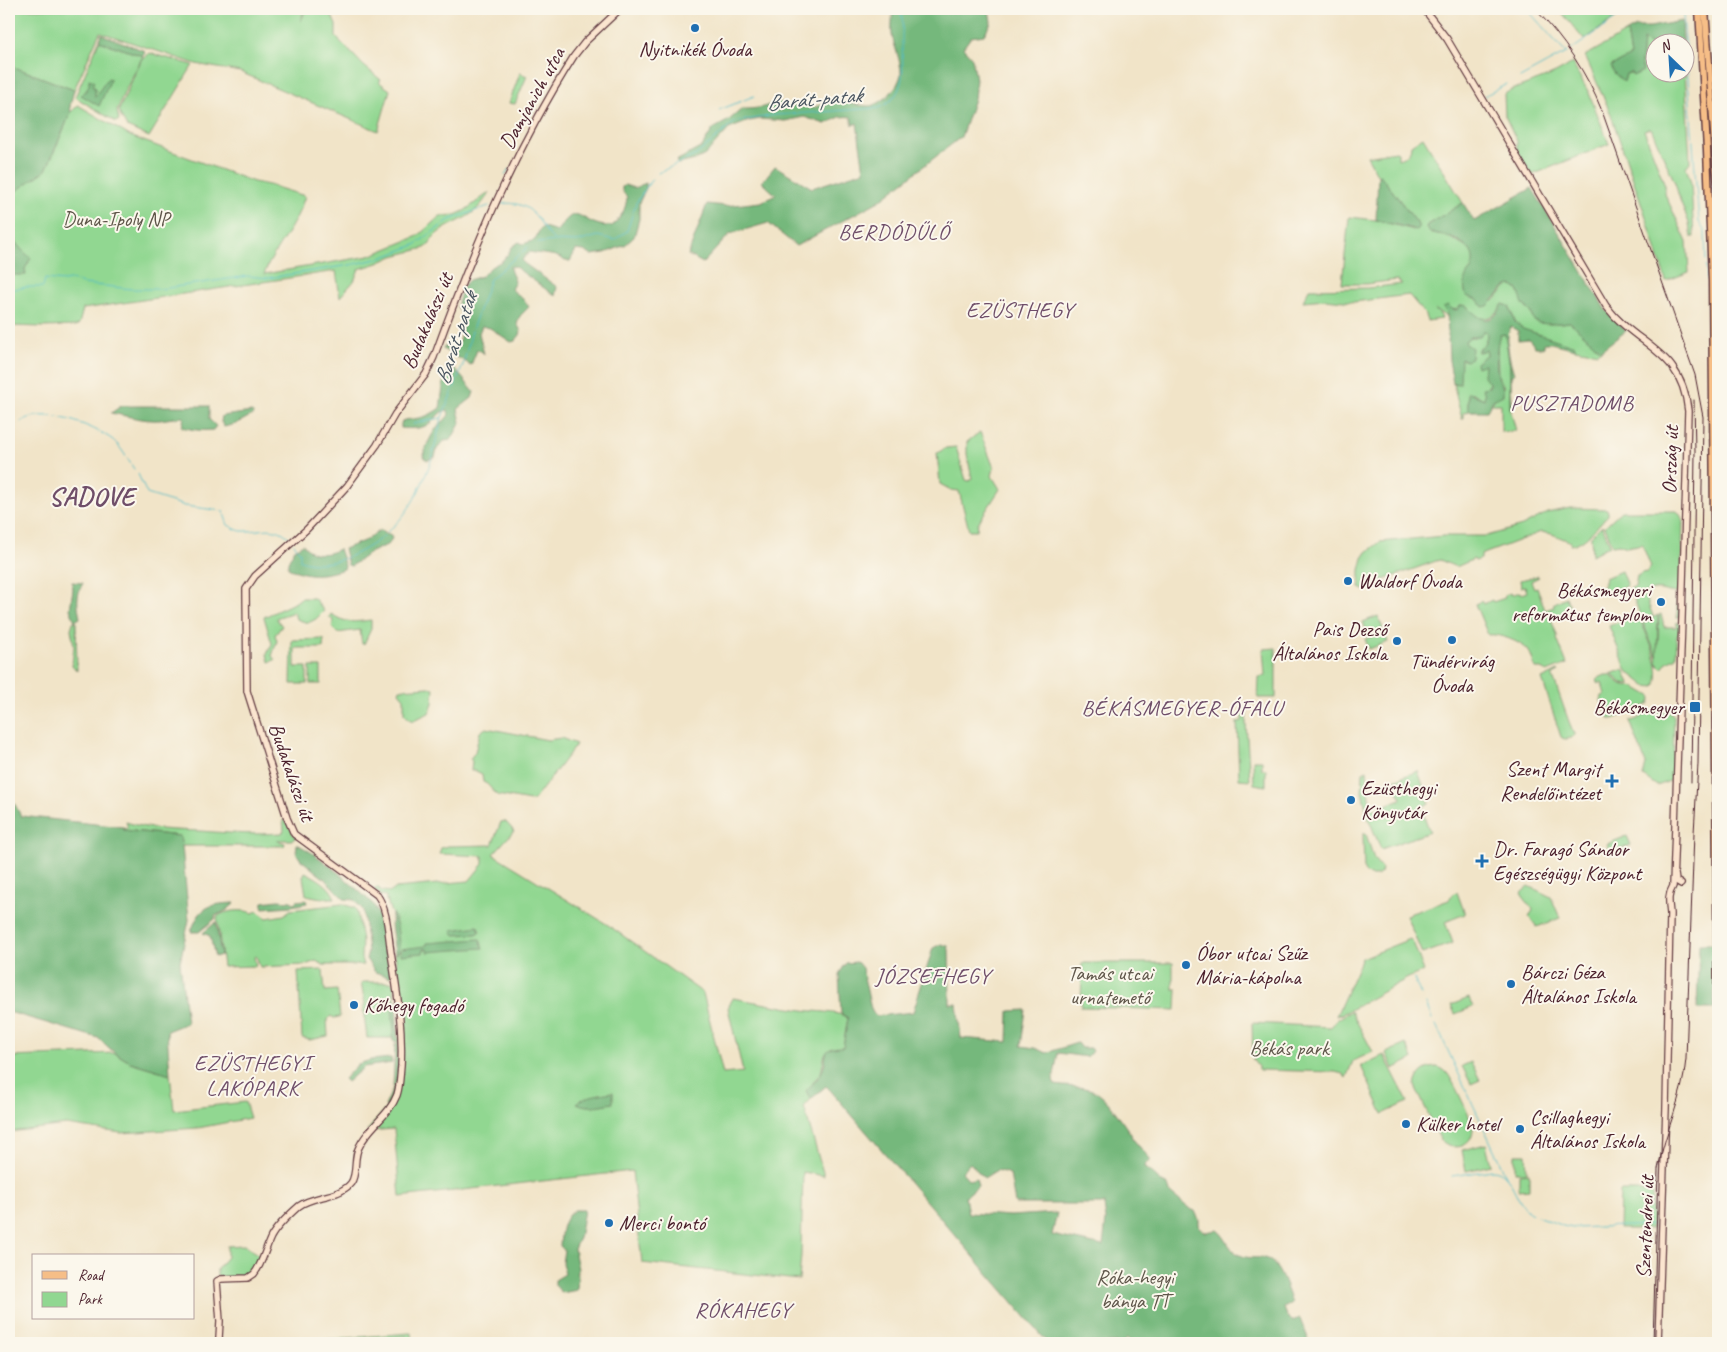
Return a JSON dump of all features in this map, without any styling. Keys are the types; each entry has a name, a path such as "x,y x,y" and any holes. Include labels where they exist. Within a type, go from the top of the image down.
{"main road":[{"name":"Damjanich utca","path":"490,216 507,177 574,56 585,42 620,9"},
{"name":"Ország út","path":"1424,9 1447,39 1606,306 1620,322 1664,356 1677,373 1685,392 1688,411 1674,863 1672,888 1668,902 1670,914 1669,985"},
{"path":"1699,9 1712,251 1718,1017"},
{"path":"1705,9 1718,187"},
{"name":"Budakalászi út","path":"222,1343 219,1338 220,1321 217,1281 221,1279 248,1278 254,1274 275,1231 298,1208 310,1200 339,1191 350,1184 354,1177 357,1150 360,1144 394,1102 399,1086 402,1034 399,1001 382,903 377,894 299,838 290,827 247,691 246,589 255,576 330,505 347,486 377,445 394,414 426,374 434,358 474,251 490,216"},
{"path":"1712,251 1718,263"},
{"path":"1674,863 1675,879 1681,884"},
{"name":"Szentendrei út","path":"1658,1343 1669,985"}],"green space":[{"path":"9,9 304,9 301,21 306,9 329,9 336,25 336,37 364,66 381,80 379,82 390,90 378,131 240,72 196,64 100,32 74,90 9,65"},
{"path":"892,9 989,9 991,22 984,35 971,37 963,48 972,58 976,79 974,99 961,137 879,201 796,246 768,223 730,234 703,263 688,255 707,204 725,206 761,202 776,195 762,182 775,166 812,188 864,171 857,123 853,125 851,117 840,117 825,124 804,117 785,121 760,119 749,121 729,129 705,155 695,160 678,164 676,161 702,147 713,129 729,120 742,109 760,108 777,101 789,106 805,105 813,108 835,100 868,106 879,103 894,89 901,73 892,35"},
{"path":"1559,9 1634,9 1625,11 1584,40"},
{"path":"1682,21 1683,32 1644,32 1641,63 1643,71 1633,76 1631,72 1626,74 1624,82 1614,73 1611,66 1631,56 1627,32 1636,27 1650,27"},
{"path":"1627,32 1631,56 1611,67 1624,81 1626,74 1643,70 1641,63 1643,39 1644,82 1686,82 1690,162 1686,167 1691,183 1694,237 1691,237 1689,223 1675,183 1651,128 1644,130 1665,185 1665,194 1687,242 1689,272 1666,281 1610,112 1585,56"},
{"path":"101,34 145,51 143,56 99,41"},
{"path":"99,41 143,56 124,93 117,111 119,120 116,122 75,97"},
{"path":"149,53 193,65 149,137 127,127 119,110 142,58 145,58"},
{"path":"1572,63 1589,93 1609,144 1532,175 1517,151 1517,141 1505,116 1504,94 1556,73"},
{"path":"9,65 74,90 70,106 71,112 46,170 15,192 9,194"},
{"name":"Duna-Ipoly NP","path":"9,71 19,188 46,170 71,112 78,105 130,136 254,182 305,196 291,227 264,274 369,256 418,236 440,216 455,215 464,211 490,192 475,211 441,231 425,248 393,256 359,269 354,281 340,297 336,271 83,309 79,324 76,326 9,326"},
{"path":"520,73 527,76 515,104 509,103"},
{"path":"108,78 111,79 99,106 81,95 89,85 89,79 94,81 92,87 95,87 95,97"},
{"path":"1423,137 1463,203 1427,225 1426,228 1429,232 1445,236 1470,250 1474,257 1474,264 1468,273 1471,297 1478,300 1494,301 1506,287 1511,285 1518,290 1526,308 1550,324 1570,322 1601,350 1598,353 1575,349 1574,346 1545,338 1523,329 1516,323 1509,307 1503,304 1496,313 1486,318 1478,318 1468,307 1447,312 1447,316 1435,310 1442,319 1427,321 1424,313 1409,295 1354,302 1325,299 1303,301 1309,289 1368,288 1402,284 1397,280 1366,284 1342,284 1349,217 1376,220 1414,230 1417,223 1381,176 1378,176 1367,156 1396,151 1398,152 1398,159 1401,158 1409,153 1411,145"},
{"path":"1380,175 1417,223 1419,228 1417,230 1376,220 1378,176"},
{"path":"646,183 646,188 639,203 639,219 634,237 625,245 605,253 591,255 584,251 576,250 570,261 565,261 553,255 530,252 524,257 522,261 525,264 557,287 555,296 514,266 510,267 515,282 511,289 529,307 520,316 517,324 521,331 515,341 511,342 490,328 482,326 479,333 484,354 477,350 471,365 443,349 444,346 453,349 459,342 464,317 457,307 463,286 469,280 482,276 491,267 502,261 512,247 519,242 523,244 535,240 540,229 544,227 557,231 569,217 574,215 600,225 612,226 626,205 627,197 622,191 622,187 625,185 634,188"},
{"path":"1532,188 1605,309 1626,331 1601,350 1570,322 1550,324 1534,321 1531,312 1523,304 1518,290 1511,285 1505,287 1488,306 1483,307 1478,300 1466,296 1464,287 1466,276 1472,267 1473,259 1471,252 1460,242 1444,235 1429,232 1426,228 1427,225 1463,203 1474,221"},
{"path":"9,230 18,246 31,258 25,269 26,275 9,275"},
{"path":"1503,304 1509,306 1515,322 1523,329 1575,346 1575,349 1551,343 1544,343 1544,347 1535,347 1529,339 1518,340 1518,331 1511,327 1508,344 1514,374 1511,376 1512,409 1510,408 1510,367 1505,334 1500,335 1497,355 1497,372 1503,387 1503,395 1493,400 1487,411 1468,411 1468,392 1484,399 1485,394 1482,388 1489,387 1489,383 1484,376 1485,364 1477,367 1476,363 1487,354 1486,350 1478,352 1478,349 1483,346 1487,332 1483,331 1480,336 1470,337 1465,341 1472,348 1471,358 1467,361 1461,358 1460,384 1453,383 1449,360 1447,312 1443,308 1447,305 1457,310 1460,306 1465,305 1481,318 1490,319 1499,311"},
{"path":"1483,331 1487,331 1486,340 1483,346 1478,349 1478,352 1487,350 1487,354 1480,360 1485,363 1486,378 1489,383 1484,399 1468,392 1468,411 1463,413 1462,419 1453,383 1458,384 1459,381 1461,358 1465,361 1465,341"},
{"path":"1506,334 1510,367 1510,408 1516,431 1501,432 1501,404 1491,404 1504,387 1498,375 1497,341 1500,335"},
{"path":"451,367 455,369 474,392 472,398 458,409 461,422 451,440 444,441 437,449 435,457 427,460 423,457 426,447 436,428 449,415 448,410 441,412 432,422 423,427 401,428 401,423 404,420 427,416 440,408 444,380"},
{"path":"121,406 209,406 209,419 216,426 213,430 193,430 182,427 184,417 154,420 111,413"},
{"path":"252,412 254,414 236,424 224,427 221,422 222,416"},
{"path":"980,432 994,468 992,476 1000,489 978,523 977,530 969,530 959,491 951,490 940,484 937,453 946,448 956,447 966,480 969,481 972,479 967,454 967,442"},
{"path":"1570,508 1607,509 1608,515 1590,533 1575,544 1570,545 1571,542 1552,534 1541,532 1481,555 1481,559 1475,561 1474,559 1456,567 1440,560 1372,584 1373,587 1364,590 1360,588 1360,570 1363,558 1367,552 1380,542 1443,536 1487,536 1522,526 1547,513"},
{"path":"1621,511 1677,511 1683,519 1680,618 1677,618 1677,593 1658,590 1644,593 1653,616 1647,619 1640,615 1630,588 1635,587 1637,576 1647,572 1651,567 1642,544 1627,547 1619,544 1612,545 1605,526"},
{"path":"1602,525 1610,545 1592,555 1591,536"},
{"path":"380,530 392,538 389,544 369,553 351,566 348,565 344,549 366,540"},
{"path":"303,544 310,551 320,554 330,553 339,549 345,566 344,569 315,574 290,569 288,563 293,550"},
{"path":"1621,571 1627,586 1610,592 1602,590 1605,578"},
{"path":"1538,576 1531,581 1534,588 1537,587 1545,610 1554,607 1553,604 1566,597 1572,611 1572,613 1550,616 1567,664 1547,672 1536,669 1525,647 1503,637 1488,635 1475,604 1482,601 1484,604 1492,600 1493,602 1505,598 1504,596 1510,593 1511,595 1527,592 1525,586 1521,587 1520,580"},
{"path":"72,582 83,583 78,600 80,618 75,621 70,609 73,589"},
{"path":"301,598 314,598 324,611 316,619 308,623 296,619 294,612 276,618 282,626 275,635 277,641 272,656 275,660 269,662 267,654 272,644 264,617"},
{"path":"331,614 350,622 371,620 371,629 364,644 362,644 360,630 337,633 332,628 333,620 329,617"},
{"path":"1638,614 1656,660 1657,678 1655,687 1646,686 1627,671 1609,626"},
{"path":"1661,614 1664,627 1676,627 1677,622 1680,624 1680,631 1677,636 1676,657 1667,662 1662,669 1657,662 1659,615"},
{"path":"1658,615 1657,657 1643,623"},
{"path":"1378,616 1383,629 1368,635 1363,622"},
{"path":"76,621 77,671 72,665 74,646 71,629 73,622"},
{"path":"1384,632 1388,642 1369,649 1365,639"},
{"path":"324,639 323,648 295,648 295,667 307,667 307,684 291,684 292,640"},
{"path":"1276,648 1276,698 1258,698 1259,677 1265,676 1263,649"},
{"path":"310,667 321,667 321,684 310,684"},
{"path":"1624,669 1630,684 1622,683 1611,674"},
{"path":"1558,671 1553,677 1573,733 1575,733 1574,736 1566,739 1561,737 1542,679"},
{"path":"1610,675 1621,684 1635,687 1652,697 1649,705 1609,719 1601,701 1602,696 1605,695 1602,682 1598,684 1597,679"},
{"path":"434,688 433,703 429,713 412,721 404,714 404,698 399,692 400,689"},
{"path":"1668,709 1674,716 1673,777 1672,780 1657,786 1643,776 1646,764 1630,721 1650,712 1658,713 1663,710 1666,712"},
{"path":"1242,710 1247,710 1246,724 1250,780 1239,779 1237,722 1242,721"},
{"path":"486,728 548,740 561,738 576,744 534,800 530,801 497,795 483,782 482,774 471,771 472,761 470,759 475,752 480,732"},
{"path":"1253,760 1262,760 1262,769 1266,769 1266,786 1254,784"},
{"path":"1367,770 1369,798 1374,810 1401,799 1394,780 1418,771 1429,803 1421,808 1430,832 1381,849 1369,820 1362,792 1363,772"},
{"path":"9,793 21,816 123,827 123,830 180,836 189,920 180,962 187,1023 167,1031 170,1074 130,1062 115,1053 98,1038 9,1012"},
{"path":"283,820 285,820 296,838 278,840 285,843 284,846 182,846 179,836 123,830 123,827 128,828 126,822 144,827 172,830 241,834 282,833 284,831"},
{"path":"505,821 514,831 493,854 608,925 703,993 723,1074 743,1072 728,1008 733,998 794,1009 833,1013 848,1018 843,1047 825,1054 821,1073 814,1081 808,1095 811,1099 804,1107 824,1176 803,1172 799,1280 642,1263 632,1171 400,1197 394,1129 367,1131 392,1101 396,1081 397,1040 404,1033 395,954 399,952 395,919 386,901 386,896 380,895 374,890 377,887 382,891 391,892 396,888 469,881 483,864 483,856 439,854 441,848 448,846 492,845 501,822"},
{"path":"1363,834 1366,834 1374,859 1382,869 1381,873 1377,876 1369,876 1364,871"},
{"path":"1627,836 1631,845 1611,853 1607,844"},
{"path":"297,844 314,854 373,904 385,938 392,975 390,977 375,972 366,959 368,951 363,910 354,900 344,899 326,880 300,859 296,852"},
{"path":"305,872 318,879 333,893 335,898 306,895 303,877"},
{"path":"1529,886 1551,897 1560,918 1537,927 1529,917 1533,910 1521,893"},
{"path":"1457,892 1465,914 1445,922 1453,943 1422,954 1406,915 1449,900 1452,894"},
{"path":"278,900 294,903 306,900 307,903 262,908 263,902"},
{"path":"235,903 227,910 215,916 215,919 199,932 191,932 198,917 207,908 218,904"},
{"path":"342,904 355,908 357,912 362,940 361,958 363,965 323,965 316,961 305,965 260,967 256,956 254,957 256,966 223,967 217,917 220,915 235,911 253,913 257,911 267,918 284,915 290,910"},
{"path":"392,913 397,927 399,942 399,952 395,954 391,924"},
{"path":"216,922 221,955 215,957 210,936 203,933"},
{"path":"478,926 480,932 477,934 454,935 452,930"},
{"path":"480,939 483,948 428,952 427,949 424,949 423,953 401,955 401,949 426,946 427,943"},
{"path":"1410,939 1413,942 1424,971 1336,1016 1362,958"},
{"name":"Róka-hegyi bánya TT","path":"941,944 948,946 950,1004 957,1004 961,1038 1008,1042 1009,1011 1026,1010 1021,1046 1035,1048 1046,1053 1077,1043 1081,1048 1090,1048 1092,1051 1087,1057 1058,1053 1053,1081 1055,1085 1081,1087 1101,1096 1118,1115 1132,1138 1151,1160 1146,1163 1145,1167 1160,1181 1168,1185 1170,1193 1195,1211 1199,1220 1199,1227 1206,1232 1217,1230 1236,1253 1247,1257 1267,1259 1275,1266 1292,1303 1284,1308 1287,1316 1292,1321 1300,1318 1310,1343 1272,1343 1272,1339 1267,1343 1178,1343 1171,1339 1168,1343 1134,1343 1127,1339 1122,1343 1048,1343 831,1091 826,1086 811,1099 806,1091 824,1068 827,1051 843,1047 848,1018 841,1014 839,974 846,963 857,962 862,968 871,1009 877,1016 913,1012 933,948","holes":["970,1163 984,1178 997,1170 1010,1174 1015,1204 1104,1204 1106,1220 1103,1246 1052,1235 1057,1213 1010,1216 968,1213 965,1197 978,1186 976,1178 969,1180 962,1172"]},
{"path":"1699,944 1715,944 1714,1009 1697,1009"},
{"name":"Tamás utcai urnatemető","path":"1082,963 1173,963 1173,989 1177,989 1176,1010 1081,1007"},
{"path":"323,970 325,991 337,990 340,1017 334,1018 331,1016 327,1020 328,1036 310,1040 302,1038 298,971"},
{"path":"391,982 394,985 395,1038 367,1038 363,1007 365,1004 361,983"},
{"path":"394,997 396,1001 398,1042 393,1041 392,1035 394,1032 391,998"},
{"path":"1469,998 1473,1007 1455,1014 1451,1005"},
{"name":"Békás park","path":"1351,1011 1373,1052 1353,1061 1346,1078 1343,1074 1335,1072 1260,1070 1253,1060 1252,1023 1331,1027 1338,1019"},
{"path":"395,1044 398,1044 396,1085 387,1107 385,1106 393,1088"},
{"path":"1406,1044 1413,1059 1393,1069 1386,1053"},
{"path":"115,1053 130,1062 170,1074 174,1110 245,1102 250,1118 198,1128 121,1133 66,1125 9,1132 9,1057"},
{"path":"1384,1055 1408,1102 1383,1114 1361,1066"},
{"path":"391,1058 392,1063 364,1067 347,1082 344,1079 358,1064 371,1060"},
{"path":"1471,1062 1480,1080 1471,1084 1462,1066"},
{"path":"1437,1067 1444,1070 1450,1077 1472,1125 1472,1136 1469,1141 1461,1146 1450,1146 1440,1139 1415,1086 1417,1078 1422,1072 1428,1068"},
{"path":"613,1092 613,1103 590,1106 577,1103 589,1097"},
{"path":"1486,1144 1491,1165 1466,1171 1462,1150"},
{"path":"1515,1154 1526,1154 1527,1172 1515,1172"},
{"path":"1529,1173 1529,1189 1519,1190 1519,1174"},
{"path":"1620,1191 1652,1191 1652,1229 1619,1229"},
{"path":"574,1210 584,1210 579,1238 574,1249 578,1269 577,1290 562,1293 555,1285 555,1280 565,1274 562,1263 564,1250 560,1246 561,1235 567,1217"},
{"path":"244,1245 260,1256 254,1270 250,1274 243,1276 217,1276 217,1269 227,1257 227,1246"},
{"path":"410,1333 413,1339 407,1343 406,1336 383,1339 383,1343 291,1343 291,1342"}],"waterway":[{"name":"Barát-patak","path":"658,173 696,155 735,122 775,115 879,108 889,102 895,95 902,78 902,17 900,9"},
{"path":"1431,12 1447,9"},
{"path":"1527,9 1567,53"},
{"name":"Barát-patak","path":"1576,9 1610,14 1643,9"},
{"path":"1571,50 1624,13"},
{"path":"1683,14 1699,222 1705,232 1706,260"},
{"path":"1520,78 1566,53"},
{"path":"1484,96 1507,84"},
{"path":"719,110 754,96"},
{"path":"505,175 509,169"},
{"name":"Barát-patak","path":"538,243 555,241 577,242 598,236 614,240 627,231 636,203 652,179"},
{"path":"499,204 513,203 529,210 554,240"},
{"path":"71,280 83,284 131,289 161,289 248,276 268,278 350,265 381,258 415,245 449,220 489,206"},
{"name":"Barát-patak","path":"433,453 442,417 463,365 473,327 490,279 528,247"},
{"path":"1706,266 1707,279"},
{"path":"9,290 43,287 45,279 70,280"},
{"path":"21,422 30,417 54,417 68,419 94,429 113,440 134,469"},
{"path":"413,424 441,418"},
{"path":"9,428 15,425"},
{"path":"387,532 403,516 415,497 433,455"},
{"path":"138,474 147,494 185,506 223,511 228,525 237,530 275,530 286,535 292,541"},
{"name":"Barát-patak","path":"294,544 300,552 300,560 322,563 333,562 355,554 384,536"},
{"path":"1414,979 1421,995"},
{"path":"1426,1004 1432,1019"},
{"path":"1436,1025 1483,1126"},
{"path":"1311,1053 1318,1055"},
{"path":"1483,1126 1507,1178"},
{"path":"1452,1176 1492,1170 1499,1172 1510,1182 1521,1203 1532,1214"},
{"path":"1537,1216 1573,1228"},
{"path":"1574,1228 1652,1225"}],"tram line":[{"path":"1535,9 1556,32 1574,57 1602,111 1695,375 1703,417 1698,764 1686,1059 1678,1101 1658,1169 1653,1343"},
{"path":"1691,782 1694,400"}],"place":[{"name":"Nyitnikék Óvoda","path":"695,28"},
{"name":"Waldorf Óvoda","path":"1348,581"},
{"name":"Békásmegyeri református templom","path":"1661,602"},
{"name":"Tündérvirág Óvoda","path":"1452,640"},
{"name":"Pais Dezső Általános Iskola","path":"1397,641"},
{"name":"Békásmegyer","path":"1695,707"},
{"name":"Szent Margit Rendelőintézet","path":"1612,781"},
{"name":"Ezüsthegyi Könyvtár","path":"1351,800"},
{"name":"Dr. Faragó Sándor Egészségügyi Központ","path":"1482,861"},
{"name":"Óbor utcai Szűz Mária-kápolna","path":"1186,965"},
{"name":"Bárczi Géza Általános Iskola","path":"1511,984"},
{"name":"Kőhegy fogadó","path":"354,1005"},
{"name":"Külker hotel","path":"1406,1124"},
{"name":"Csillaghegyi Általános Iskola","path":"1520,1129"},
{"name":"Merci bontó","path":"609,1223"}],"district":[{"name":"BERDÓDŰLŐ","path":"894,231"},
{"name":"EZÜSTHEGY","path":"1020,309"},
{"name":"PUSZTADOMB","path":"1572,402"},
{"name":"SADOVE","path":"92,496"},
{"name":"BÉKÁSMEGYER-ÓFALU","path":"1182,707"},
{"name":"JÓZSEFHEGY","path":"933,975"},
{"name":"EZÜSTHEGYI LAKÓPARK","path":"253,1074"},
{"name":"RÓKAHEGY","path":"743,1309"}]}
